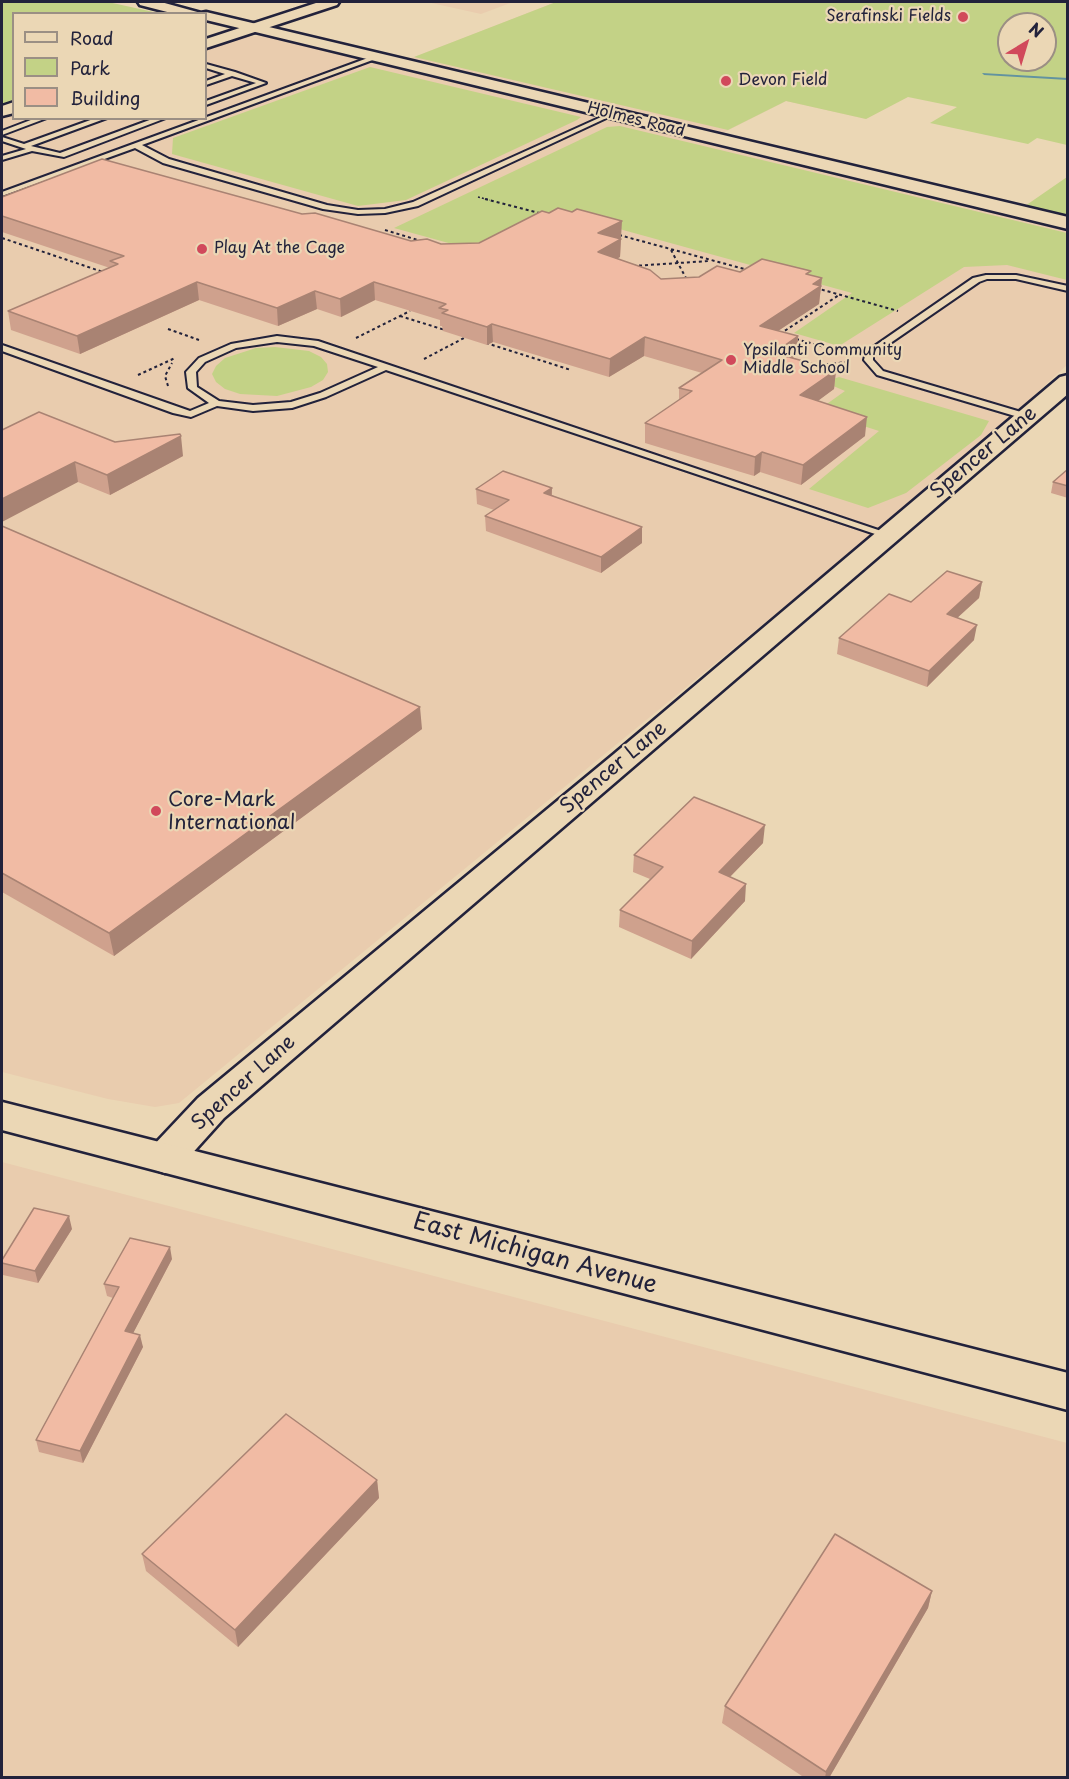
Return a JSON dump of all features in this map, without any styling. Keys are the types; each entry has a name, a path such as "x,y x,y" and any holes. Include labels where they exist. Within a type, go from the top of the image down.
{"main road":[{"path":"145,2 187,12"},
{"path":"207,44 332,2"},
{"name":"Holmes Road","path":"207,16 1068,223"},
{"name":"Spencer Lane","path":"165,1158 211,1108 625,760 1068,382"},
{"name":"East Michigan Avenue","path":"2,1116 1068,1392"}],"lane":[{"path":"207,119 376,57"},
{"path":"207,66 263,83 207,103"},
{"path":"207,83 233,73"},
{"path":"136,145 165,161 326,207 358,212 386,211 415,204 612,114"},
{"path":"2,133 38,120"},
{"path":"2,158 99,120"},
{"path":"2,139 28,148 61,155 157,120"},
{"path":"2,194 204,120"},
{"path":"1028,417 880,373 868,360 869,354 976,280 986,277 1016,277 1068,289"},
{"path":"385,367 323,395 292,405 253,408 216,403 193,388 191,372 202,360 234,346 277,339 315,343 888,535"},
{"path":"2,348 176,411 191,414 216,403"}],"path":[{"path":"1063,2 1068,2"},
{"path":"470,194 544,214"},
{"path":"390,224 379,229 422,241"},
{"path":"618,235 748,270"},
{"path":"2,238 108,273"},
{"path":"671,249 688,284"},
{"path":"623,266 713,261"},
{"path":"816,288 905,312 895,319"},
{"path":"839,295 780,334 849,353 846,362"},
{"path":"354,339 410,311"},
{"path":"400,316 445,330"},
{"path":"168,329 187,336"},
{"path":"423,360 466,338 457,334"},
{"path":"480,341 571,370"},
{"path":"131,378 179,356"},
{"path":"813,366 846,362"},
{"path":"846,362 851,367"}],"shaded area":[{"path":"427,2 513,2 481,14"},
{"path":"556,2 976,60 866,119 786,101 707,141 1067,228 1067,365 967,457 179,1103 155,1107 108,1099 2,1072 2,115 12,111 12,120 207,120 207,47 240,37 260,36 391,66"},
{"path":"2,1162 1067,1443 1067,1777 2,1777"}],"green space":[{"path":"2,2 108,2 153,12 12,12 12,104 2,108"},
{"name":"Devon Field","path":"556,2 1067,2 1067,145 1037,138 1028,144 930,123 957,107 908,97 866,119 786,101 728,130 414,57"},
{"path":"370,67 581,117 406,200 358,206 172,154 173,138"},
{"path":"620,126 1067,233 1067,280 1007,265 964,267 839,346 794,333 852,293 554,211 474,250 394,228 607,127"},
{"path":"1067,177 1067,217 1025,206"},
{"path":"275,347 309,351 321,357 327,364 328,372 323,380 311,387 277,396 240,394 225,389 216,382 212,374 216,366 225,358 256,348"},
{"path":"839,377 989,421 981,435 906,493 868,508 809,489 879,431 817,411 845,391 824,382"}],"building":[{"path":"102,159 302,214 315,213 411,241 427,239 441,244 479,243 542,211 549,213 558,208 572,212 577,209 622,221 598,233 621,239 598,252 650,270 661,279 699,277 717,266 740,272 762,259 811,271 806,274 822,278 813,284 821,286 760,326 798,336 774,353 836,370 800,395 867,417 803,465 762,452 755,457 645,423 692,391 679,388 722,360 645,337 610,359 492,324 487,327 442,313 448,310 439,308 446,304 374,282 340,299 315,291 277,308 197,282 77,336 8,311 118,264 110,261 124,256 2,216 2,197"},
{"path":"39,412 115,442 180,434 181,436 107,475 75,462 2,499 2,430"},
{"path":"1068,469 1068,486 1053,482"},
{"path":"503,471 552,488 544,493 642,527 601,557 485,516 509,500 476,489"},
{"name":"Core-Mark International","path":"2,526 420,707 109,933 2,873"},
{"path":"947,571 982,582 947,614 977,625 929,671 839,638 889,594 911,602"},
{"path":"694,797 765,825 719,872 746,884 692,941 620,910 663,867 634,855"},
{"path":"34,1208 69,1216 35,1271 2,1263 2,1260"},
{"path":"130,1238 170,1247 125,1331 140,1335 80,1451 36,1440 119,1287 104,1284"},
{"path":"286,1414 377,1480 235,1630 142,1554"},
{"path":"835,1534 932,1591 826,1772 725,1706"}],"waterway":[{"path":"984,74 1068,79"}],"place":[{"name":"Serafinski Fields","path":"963,17"},
{"name":"Devon Field","path":"726,81"},
{"name":"Play At the Cage","path":"202,249"},
{"name":"Ypsilanti Community Middle School","path":"731,360"},
{"name":"Core-Mark International","path":"156,811"}]}
